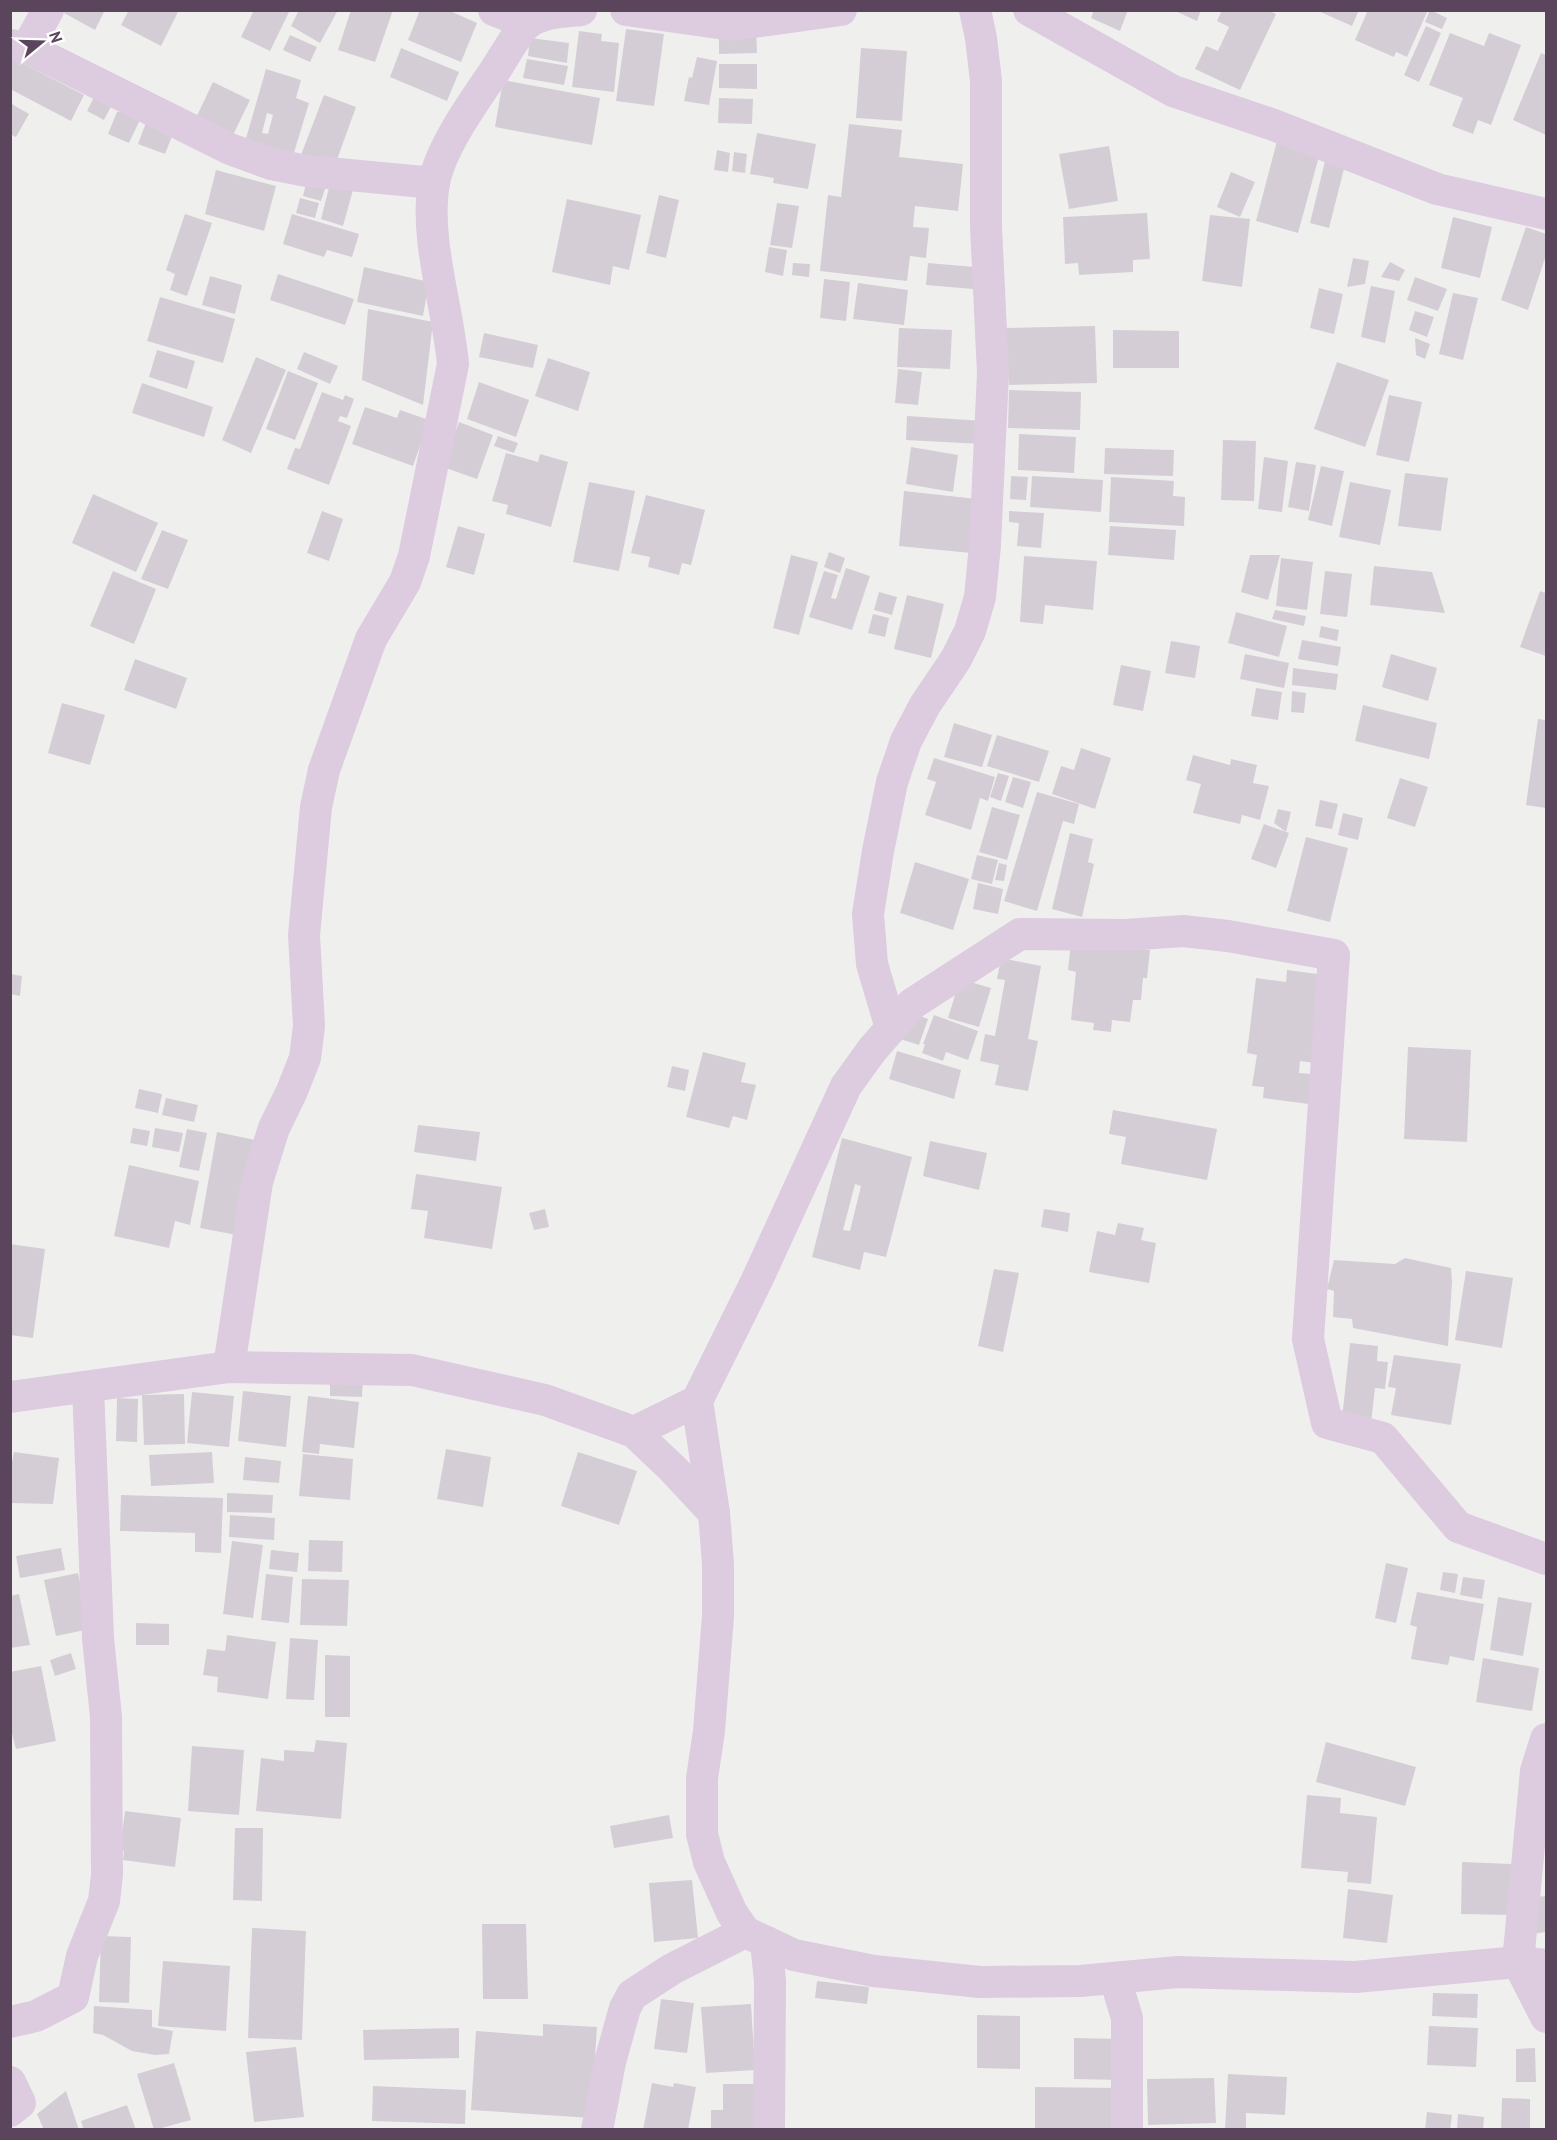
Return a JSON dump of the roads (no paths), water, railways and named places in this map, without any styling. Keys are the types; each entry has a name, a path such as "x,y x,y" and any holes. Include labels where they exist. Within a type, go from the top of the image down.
{"street":[{"path":"48,10 19,46 230,148 272,164 308,171 434,183"},
{"path":"494,10 527,23"},
{"path":"229,1367 257,1182 274,1128 305,1058 309,1026 304,934 316,807 324,770 371,639 405,582 414,556 453,364 433,230 434,183 444,154 478,95 527,23 547,14 581,10"},
{"path":"626,10 732,25 841,10"},
{"path":"891,1028 872,964 868,914 878,851 892,782 906,741 925,705 956,659 970,631 980,597 985,545 993,373 986,227 986,81 975,10"},
{"path":"1029,10 1173,91 1272,124 1437,189 1546,213"},
{"path":"1532,1964 1355,1977 1178,1972 1080,1981 980,1982 874,1971 794,1954 756,1937 732,1913 709,1862 702,1834 702,1778 709,1731 718,1564 714,1513 697,1401 758,1280 846,1086 872,1050 912,1004 1020,934 1125,935 1183,932 1228,936 1334,955 1308,1339 1327,1423 1383,1438 1458,1527 1546,1559"},
{"path":"10,1397 229,1367 412,1370 545,1400 634,1432 714,1513"},
{"path":"10,2022 36,2016 72,1997 81,1956 104,1900 107,1875 108,1798 106,1717 98,1638 88,1386"},
{"path":"634,1432 697,1401"},
{"path":"1546,1739 1536,1771 1532,1964 1546,2017"},
{"path":"597,2130 610,2062 625,2008 632,1995 672,1969 756,1937"},
{"path":"756,1937 770,1981 769,2130"},
{"path":"1116,1978 1127,2018 1127,2130"},
{"path":"10,2082 20,2103 10,2110"}]}
